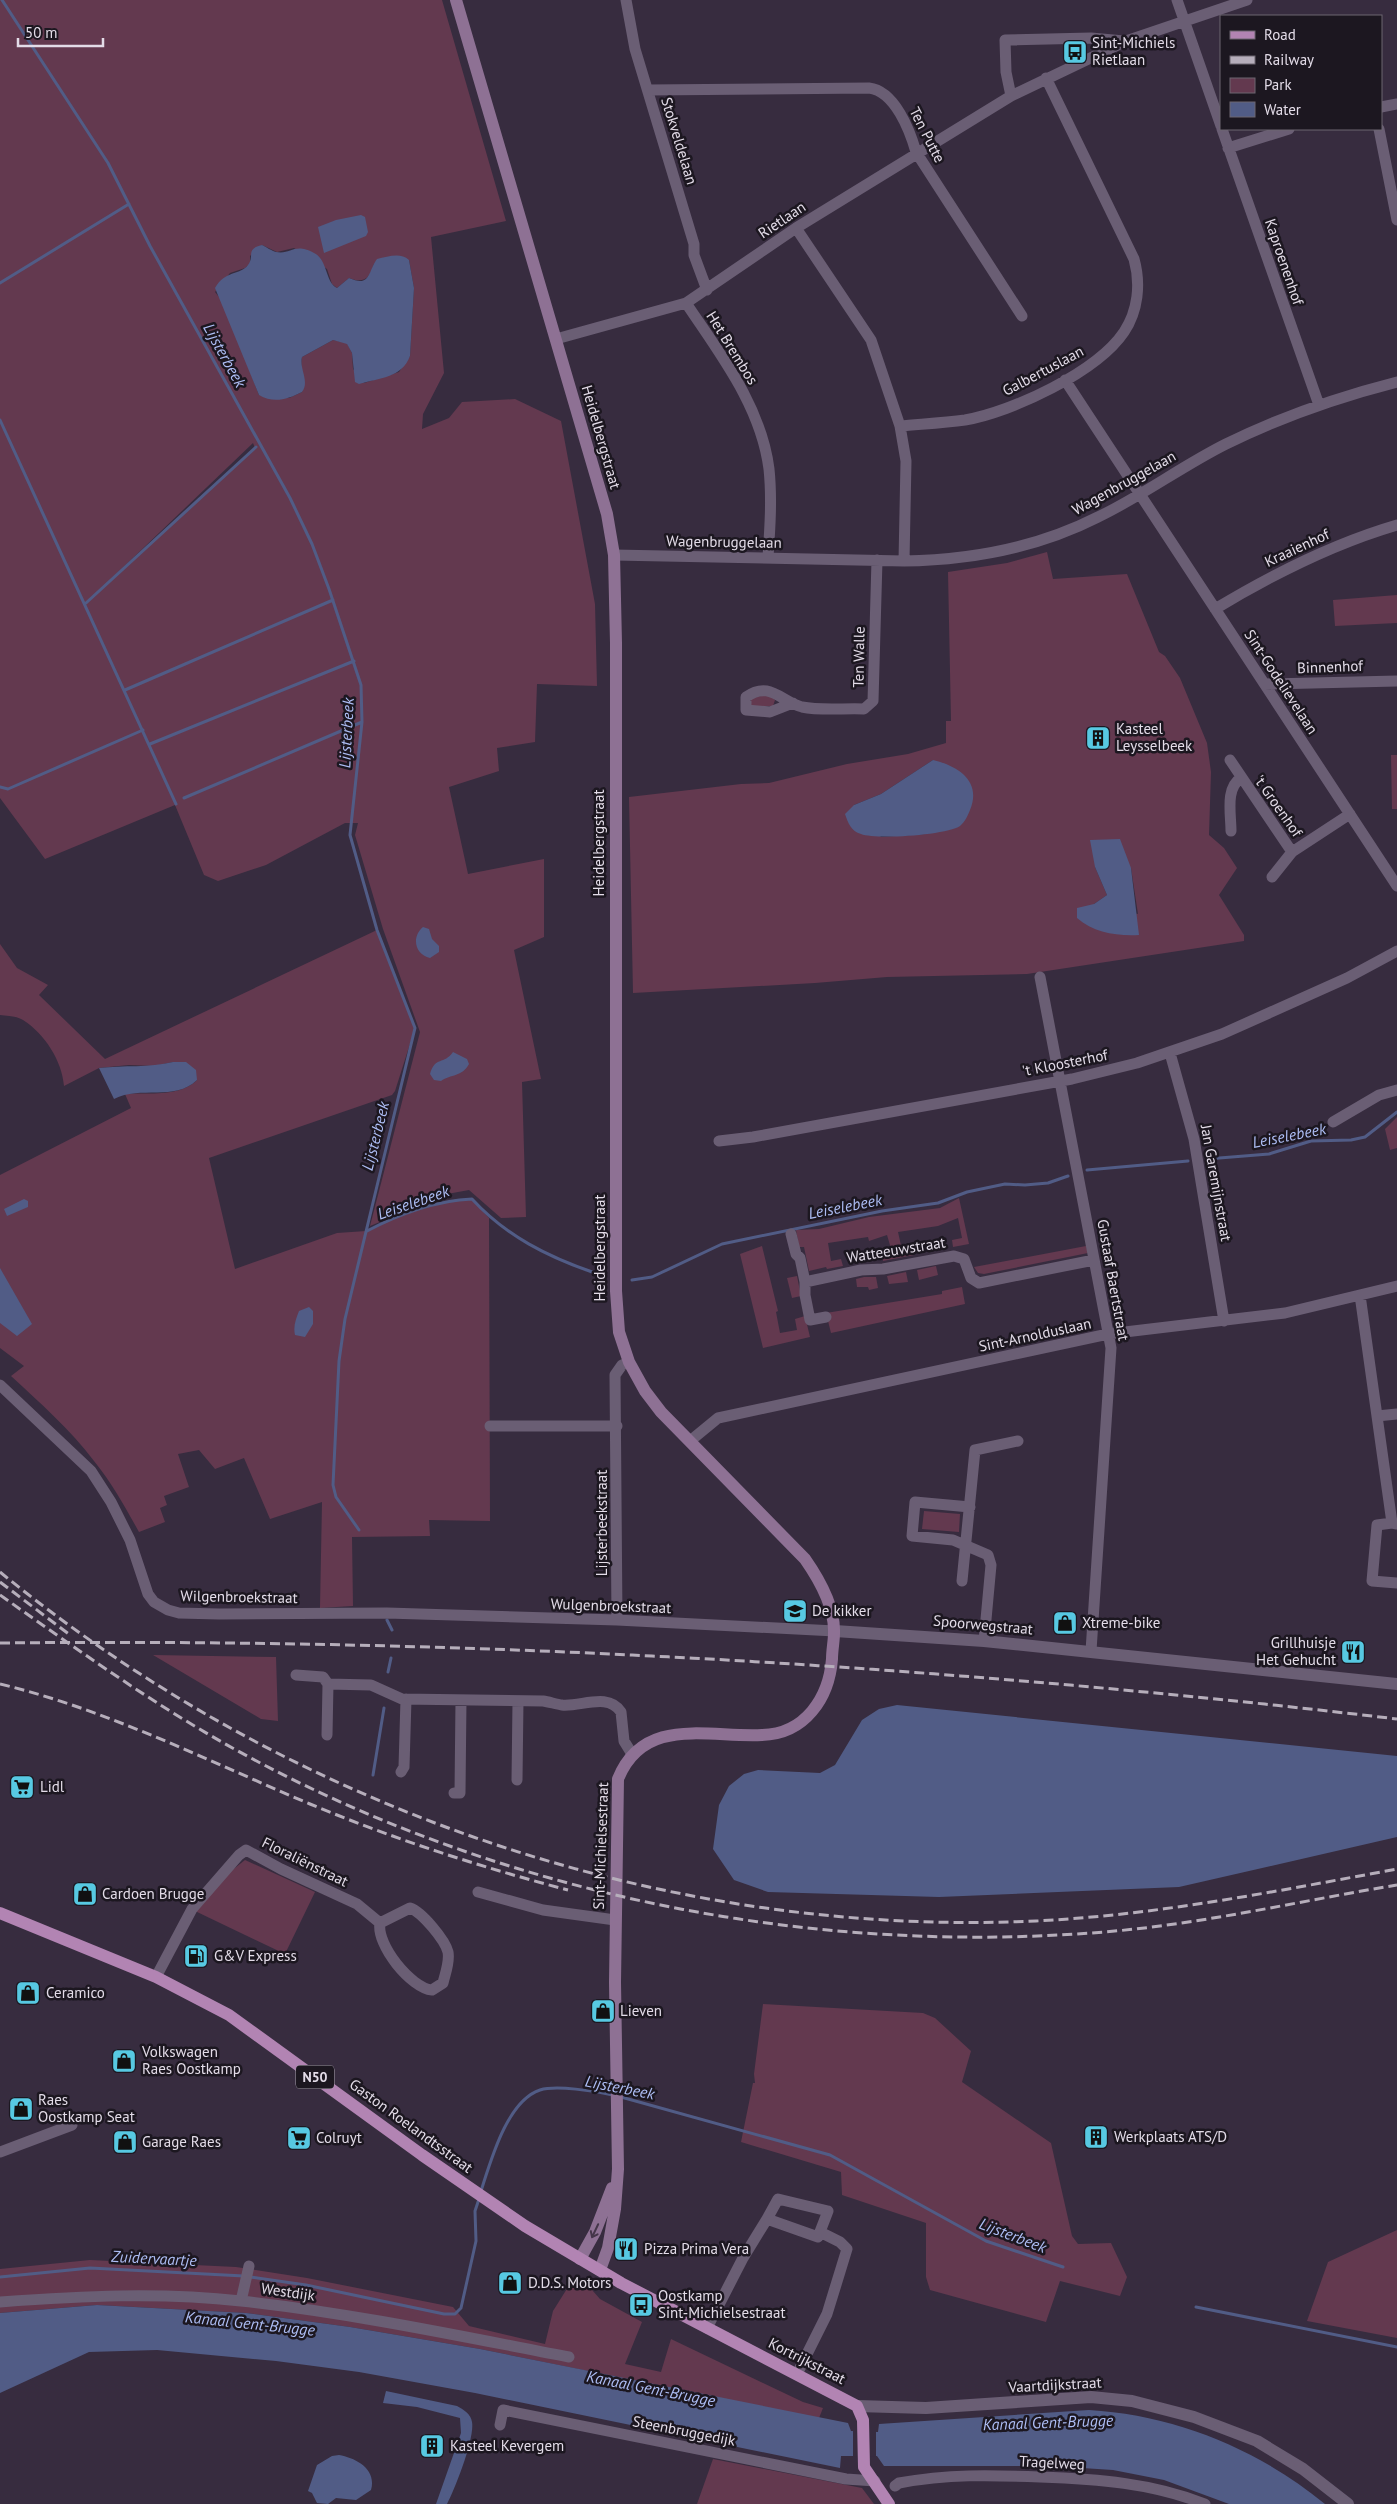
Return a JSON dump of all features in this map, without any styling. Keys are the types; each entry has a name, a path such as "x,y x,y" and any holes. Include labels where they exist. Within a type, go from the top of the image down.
{"main road":[{"name":"Heidelbergstraat","path":"456,0 607,514 614,555 616,643 616,1290 619,1332 629,1362 661,1412 805,1559 820,1584 835,1631"},
{"name":"Sint-Michielsestraat","path":"600,2270 608,2248 615,2209 618,2169 615,1920 616,1794 618,1779 624,1763 632,1754 654,1741 679,1733 764,1735 787,1730 799,1723 810,1714 826,1690 830,1680 835,1631"},
{"name":"Gaston Roelandtsstraat","path":"0,1913 156,1977 229,2015 470,2189 580,2259 719,2334"},
{"name":"Sint-Michielsestraat","path":"580,2259 595,2232 618,2169"},
{"name":"Kortrijkstraat","path":"719,2334 857,2406"},
{"path":"857,2406 863,2420 864,2467 889,2504"}],"street":[{"name":"Stokveldelaan","path":"626,0 635,49 694,244 694,254 707,290"},
{"name":"Kaproenenhof","path":"1176,0 1220,125"},
{"name":"Rietlaan","path":"556,339 686,302 707,290 796,228 916,152 1011,96 1126,41 1247,0"},
{"name":"Rietlaan","path":"1011,96 1006,72 1005,40 1091,38 1126,41"},
{"name":"Galbertuslaan","path":"900,426 965,420 998,411 1031,398 1065,380 1107,351 1124,332 1136,304 1138,279 1129,248 1046,78"},
{"name":"Ten Putte","path":"648,90 873,88 881,91 888,97 909,128 916,152 1022,316"},
{"path":"1382,107 1397,104"},
{"name":"Kaproenenhof","path":"1222,130 1318,406"},
{"path":"1228,148 1286,130"},
{"path":"1379,130 1397,220"},
{"path":"796,228 871,340 900,426 906,461 904,561"},
{"name":"Het Brembos","path":"686,302 740,384 762,437 769,477 771,510 768,557"},
{"path":"1065,380 1140,494"},
{"name":"Wagenbruggelaan","path":"614,555 904,561 978,556 1025,546 1079,527 1226,444 1277,421 1318,406 1397,382"},
{"name":"Sint-Godelievelaan","path":"1140,494 1397,886"},
{"name":"Kraaienhof","path":"1215,609 1262,581 1313,556 1397,525"},
{"name":"Ten Walle","path":"793,703 806,707 864,709 873,701 877,560"},
{"name":"Binnenhof","path":"1264,684 1397,681"},
{"name":"'t Groenhof","path":"1230,760 1292,852"},
{"name":"'t Groenhof","path":"1231,831 1231,788 1234,782 1241,778"},
{"name":"'t Groenhof","path":"1272,877 1292,852 1350,814"},
{"name":"'t Kloosterhof","path":"719,1141 754,1137 1102,1073 1170,1053 1222,1034 1347,978 1397,952"},
{"name":"Gustaaf Baertstraat","path":"1040,978 1108,1334 1110,1358 1091,1651"},
{"name":"Jan Garemijnstraat","path":"1170,1053 1194,1139 1224,1321"},
{"path":"1334,1122 1379,1095 1397,1090"},
{"path":"791,1234 796,1254 800,1258 810,1320 826,1317"},
{"name":"Watteeuwstraat","path":"805,1282 861,1270 883,1269 957,1256 964,1260 971,1278 979,1283 1094,1260"},
{"name":"Sint-Arnolduslaan","path":"690,1441 718,1418 1108,1334 1285,1313 1397,1286"},
{"path":"1360,1295 1394,1523 1377,1525 1372,1580 1397,1583"},
{"name":"Lijsterbeekstraat","path":"617,1620 617,1426 615,1375 622,1365 629,1362"},
{"name":"Wilgenbroekstraat","path":"0,1384 59,1438 91,1471 111,1502 130,1540 148,1594 160,1607 179,1613 387,1613"},
{"path":"1377,1416 1397,1414"},
{"path":"490,1426 617,1426"},
{"path":"962,1581 975,1450 1018,1441"},
{"path":"970,1507 915,1502 912,1536 953,1540 985,1553 990,1559 984,1641"},
{"name":"Wulgenbroekstraat","path":"387,1613 617,1620 835,1631"},
{"name":"Spoorwegstraat","path":"835,1631 984,1641 1091,1651 1397,1684"},
{"path":"296,1675 323,1677 328,1684 327,1736"},
{"path":"328,1684 371,1685 406,1699 543,1701 563,1705 597,1701 614,1705 623,1717 624,1741 632,1754"},
{"path":"401,1772 404,1766 406,1699"},
{"path":"454,1793 460,1793 461,1700"},
{"path":"517,1780 518,1701"},
{"name":"Floraliënstraat","path":"156,1977 178,1933 199,1898 239,1855 246,1850 281,1869 357,1904 380,1924"},
{"name":"Sint-Michielsestraat","path":"478,1892 543,1910 615,1920"},
{"path":"410,1908 422,1915 448,1950 448,1964 443,1983 432,1990 415,1984 382,1943 378,1931 380,1924 410,1908"},
{"path":"0,2152 72,2125"},
{"path":"706,2328 743,2258 778,2199 828,2211 818,2237 767,2219"},
{"path":"797,2374 827,2314 847,2249 840,2242 820,2232"},
{"path":"241,2301 248,2268"},
{"name":"Westdijk","path":"0,2302 97,2295 162,2296 241,2301 338,2314 569,2357"},
{"name":"Vaartdijkstraat","path":"857,2406 926,2408 1091,2397 1139,2402 1194,2417 1257,2441 1296,2464 1348,2504"},
{"name":"Steenbruggedijk","path":"500,2425 503,2410 846,2479 875,2481"},
{"name":"Tragelweg","path":"895,2486 899,2483 938,2476 1048,2478 1145,2485 1203,2504"}],"green space":[{"path":"0,0 442,0 506,221 431,237 444,373 423,414 422,429 449,418 462,402 515,399 561,421 595,604 597,686 537,684 535,742 497,748 499,771 449,787 468,874 544,859 544,937 514,950 541,1079 522,1082 526,1217 501,1218 469,1190 447,1194 370,1226 420,1032 383,929 355,835 358,823 345,823 266,865 218,881 204,875 175,805 45,859 0,798","holes":["262,245 277,252 294,248 327,269 332,284 337,288 349,278 354,280 366,278 371,273 374,264 409,260 414,288 410,356 399,372 364,383 353,369 352,353 347,343 333,340 302,357 301,366 304,382 302,392 289,398 259,395 223,302 215,292 230,273 245,268 250,264 250,256","253,443 255,448 112,579 112,578"]},
{"path":"1047,552 1053,579 1127,574 1159,652 1165,656 1180,678 1207,743 1211,772 1209,835 1224,848 1237,868 1219,895 1244,935 1244,941 1027,974 887,977 633,993 629,797 741,784 769,783 847,764 908,754 946,743 946,721 951,721 948,572 1007,563","holes":["933,760 959,826 925,834 881,837 854,805 881,794","1095,867 1131,868 1138,914 1094,904 1107,895"]},
{"path":"1397,595 1397,623 1335,626 1333,600"},
{"path":"771,695 775,700 773,706 752,706 750,703 752,697"},
{"path":"1391,755 1397,755 1397,809 1392,809"},
{"path":"377,930 415,1028 395,1091 392,1095 209,1158 235,1269 337,1233 366,1231 407,1213 457,1199 472,1199 489,1218 490,1521 429,1520 430,1536 352,1537 353,1606 320,1608 322,1502 270,1519 244,1458 215,1469 199,1450 178,1454 189,1487 164,1496 167,1505 160,1508 165,1522 139,1532 101,1469 85,1449 11,1376 24,1366 0,1348 0,1175 131,1108 125,1094 172,1092 181,1090 197,1080 173,1062 154,1066 129,1065 99,1068 64,1086 60,1067 45,1040 21,1019 0,1015 0,944 17,968 48,985 39,995 105,1059"},
{"path":"1397,1117 1397,1148 1390,1150 1385,1129"},
{"path":"959,1198 969,1244 953,1247 952,1240 962,1238 958,1218 938,1226 898,1232 902,1250 912,1248 914,1255 883,1261 882,1255 892,1252 887,1235 869,1241 868,1237 828,1243 831,1261 841,1259 843,1266 827,1269 826,1267 809,1271 804,1247 799,1247 796,1230 819,1229 869,1217 940,1208"},
{"path":"762,1246 778,1311 776,1312 780,1333 797,1330 795,1319 805,1316 810,1337 763,1348 740,1254"},
{"path":"1086,1246 1088,1253 984,1274 978,1273 974,1267"},
{"path":"936,1266 938,1275 919,1280 917,1270"},
{"path":"906,1272 908,1282 889,1284 887,1276"},
{"path":"797,1276 801,1296 792,1298 787,1278"},
{"path":"876,1277 878,1288 869,1290 868,1287 857,1287 856,1279"},
{"path":"962,1287 965,1304 831,1333 826,1313 942,1294 942,1291"},
{"path":"924,1511 960,1514 959,1532 922,1529"},
{"path":"153,1655 276,1657 278,1721 261,1719"},
{"path":"245,1860 315,1892 285,1954 195,1911 226,1875"},
{"path":"763,2004 923,2013 935,2018 971,2051 962,2082 1051,2143 1072,2236 1078,2244 1111,2243 1127,2277 1120,2296 1060,2281 1046,2322 930,2290 926,2277 926,2223 842,2195 841,2172 741,2142 753,2083 755,2083 754,2074"},
{"path":"1397,2230 1397,2338 1307,2321 1328,2262"},
{"path":"90,2260 236,2267 307,2278 453,2307 469,2326 545,2344 553,2311 575,2276 585,2282 600,2299 642,2322 625,2364 661,2372 671,2339 803,2402 823,2408 819,2418 480,2349 350,2327 246,2313 97,2305 0,2313 0,2269"},
{"path":"713,2459 862,2488 874,2504 697,2504"}],"water":[{"path":"361,215 365,217 368,232 366,236 324,253 318,227 336,220"},
{"path":"262,245 276,252 302,249 314,253 319,256 330,281 337,288 349,278 356,281 365,280 377,259 402,256 409,260 414,288 410,356 401,369 389,376 359,384 355,382 352,353 347,344 333,340 302,357 305,384 302,392 291,397 276,400 259,395 215,288 223,278 245,268 250,262 252,251"},
{"path":"933,760 951,766 965,776 970,783 973,791 973,800 967,816 960,826 927,834 881,837 861,834 852,829 845,814 854,805 881,794"},
{"path":"1120,839 1131,868 1139,935 1122,935 1098,930 1077,918 1077,908 1094,904 1107,895 1095,867 1090,840"},
{"path":"423,927 429,929 432,939 439,946 439,952 430,958 421,953 416,945 417,936"},
{"path":"453,1052 467,1059 469,1064 460,1073 441,1081 434,1080 430,1074 434,1065 450,1056"},
{"path":"186,1062 196,1070 197,1080 188,1087 178,1090 135,1093 114,1099 99,1068 155,1065"},
{"path":"24,1199 28,1201 28,1207 7,1216 4,1209"},
{"path":"0,1268 32,1324 17,1336 0,1323"},
{"path":"309,1307 313,1311 313,1324 305,1337 295,1335 299,1311"},
{"path":"897,1705 1397,1756 1397,1837 1179,1887 939,1897 768,1892 734,1880 713,1849 719,1805 729,1786 744,1774 758,1770 820,1773 835,1765 862,1720 879,1709"},
{"name":"Kanaal Gent-Brugge","path":"97,2305 246,2313 350,2327 480,2349 848,2423 851,2431 878,2432 879,2424 1089,2410 1121,2413 1184,2427 1244,2451 1299,2484 1325,2504 1229,2504 1164,2480 1113,2470 1051,2466 884,2466 877,2456 841,2456 840,2468 475,2393 359,2372 276,2361 157,2350 89,2352 0,2393 0,2313"},
{"path":"386,2391 457,2406 469,2414 472,2430 468,2451 447,2504 436,2504 461,2433 460,2418 417,2407 383,2403"},
{"path":"339,2455 358,2462 368,2470 371,2476 371,2490 356,2500 336,2498 328,2504 317,2503 312,2493 308,2491 317,2465 332,2456"}],"pier":[{"path":"853,2431 876,2431 876,2456 853,2457"}],"waterway":[{"name":"Lijsterbeek","path":"2,0 108,163 150,246 290,498 312,544 361,685 362,722 350,835 377,930 415,1028 345,1319 339,1361 333,1485 336,1497 359,1530"},
{"path":"0,283 129,204"},
{"path":"0,420 176,804"},
{"path":"86,603 256,447"},
{"path":"125,690 333,600"},
{"path":"150,744 354,661"},
{"path":"184,798 362,722"},
{"path":"0,787 8,789 143,730"},
{"name":"Leiselebeek","path":"1207,1159 1269,1154 1311,1141 1351,1140 1365,1137 1397,1112"},
{"name":"Leiselebeek","path":"1087,1170 1188,1161"},
{"name":"Leiselebeek","path":"632,1280 652,1277 722,1244 882,1211 938,1203 967,1192 1005,1184 1048,1183 1068,1176"},
{"name":"Leiselebeek","path":"367,1231 391,1219 431,1205 472,1199 499,1224 529,1244 561,1260 595,1273"},
{"name":"Lijsterbeek","path":"387,1620 392,1630"},
{"name":"Lijsterbeek","path":"388,1672 391,1658"},
{"name":"Lijsterbeek","path":"373,1775 384,1708"},
{"name":"Lijsterbeek","path":"481,2191 502,2133 518,2106 528,2096 540,2090 556,2088 586,2090 613,2095"},
{"name":"Lijsterbeek","path":"621,2097 830,2155 986,2241 1063,2267"},
{"name":"Lijsterbeek","path":"250,2277 306,2285 444,2314 455,2314 461,2308 476,2241 475,2211 479,2199"},
{"name":"Zuidervaartje","path":"0,2277 90,2268 244,2276"},
{"name":"Lijsterbeek","path":"1196,2307 1397,2347"}],"railway":[{"path":"0,1572 112,1655 231,1728 356,1791 486,1841 620,1880 757,1907 896,1921 1036,1921 1172,1908 1262,1894 1397,1869"},
{"path":"0,1582 70,1635"},
{"path":"0,1595 122,1680 184,1720 249,1757 348,1805 451,1846 556,1880 664,1906 773,1924 883,1934 994,1937 1104,1932 1178,1924 1397,1885"},
{"path":"0,1643 350,1645 525,1650 700,1659 874,1669 1049,1683 1397,1719"},
{"path":"0,1684 40,1695 119,1722 310,1804 405,1841 502,1872 568,1890"}],"place":[{"name":"Sint-Michiels Rietlaan","path":"1075,52"},
{"name":"Kasteel Leysselbeek","path":"1098,738"},
{"name":"De kikker","path":"795,1611"},
{"name":"Xtreme-bike","path":"1065,1623"},
{"name":"Grillhuisje Het Gehucht","path":"1353,1652"},
{"name":"Lidl","path":"22,1787"},
{"name":"Cardoen Brugge","path":"85,1894"},
{"name":"G&V Express","path":"196,1956"},
{"name":"Ceramico","path":"28,1993"},
{"name":"Lieven","path":"603,2011"},
{"name":"Volkswagen Raes Oostkamp","path":"124,2061"},
{"name":"Raes Oostkamp Seat","path":"21,2109"},
{"name":"Werkplaats ATS/D","path":"1096,2137"},
{"name":"Colruyt","path":"299,2138"},
{"name":"Garage Raes","path":"125,2142"},
{"name":"Pizza Prima Vera","path":"626,2249"},
{"name":"D.D.S. Motors","path":"510,2283"},
{"name":"Oostkamp Sint-Michielsestraat","path":"641,2305"},
{"name":"Kasteel Kevergem","path":"432,2446"}]}
